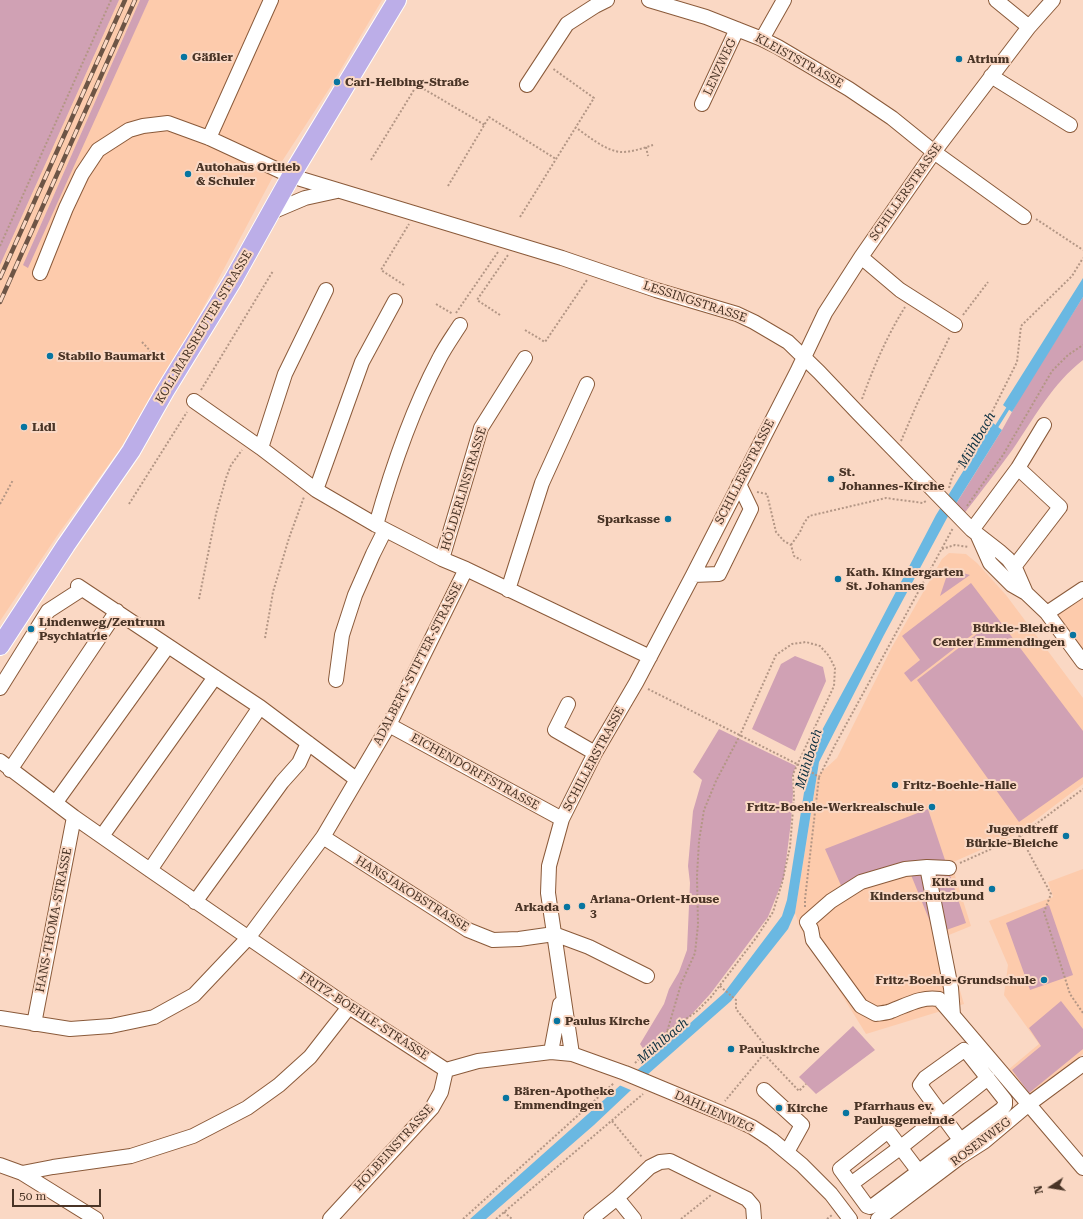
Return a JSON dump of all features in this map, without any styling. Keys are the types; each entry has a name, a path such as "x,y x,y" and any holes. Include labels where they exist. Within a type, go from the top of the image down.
{"main road":[{"name":"KOLLMARSREUTER STRASSE","path":"0,646 66,545 131,451 179,367 233,280 291,176 397,0"}],"street":[{"path":"209,138 271,0"},
{"path":"527,85 566,24 607,0"},
{"name":"KLEISTSTRASSE","path":"649,0 737,29 778,47 849,89 892,118 934,152 1024,217"},
{"path":"762,39 784,0"},
{"path":"996,0 1029,27"},
{"name":"SCHILLERSTRASSE","path":"572,1054 548,893 549,866 562,819 595,753 636,683 693,575 742,489 825,313 860,257 934,152 1029,27 1053,0"},
{"name":"LENZWEG","path":"702,104 737,29"},
{"path":"991,76 1070,126"},
{"path":"40,273 66,208 82,174 98,150 129,130 143,126 168,123 209,138 291,176"},
{"name":"LESSINGSTRASSE","path":"291,176 745,317 777,335 788,342 804,357 940,497 957,518 999,551 1014,567 1026,593"},
{"name":"LESSINGSTRASSE","path":"272,212 305,198 340,191"},
{"path":"860,257 900,290 955,325"},
{"path":"261,448 285,374 326,290"},
{"path":"313,487 362,362 395,301"},
{"path":"336,680 342,635 380,528 388,482 409,423 440,358 460,325"},
{"name":"HÖLDERLINSTRASSE","path":"442,559 481,428 525,358"},
{"path":"508,590 542,483 587,384"},
{"name":"HÖLDERLINSTRASSE","path":"194,401 313,487 380,528 442,559 650,656"},
{"path":"975,533 1018,468 1044,425"},
{"path":"1014,567 1060,507 1018,468"},
{"path":"693,575 719,574 751,509 742,489"},
{"name":"LESSINGSTRASSE","path":"975,533 990,563 1012,585 1026,593 1047,613 1083,662"},
{"name":"ADALBERT-STIFTER-STRASSE","path":"0,1018 70,1029 110,1026 154,1017 194,995 248,938 323,837 389,725 466,570"},
{"path":"0,688 48,611 80,587 260,707 356,779"},
{"path":"1047,613 1083,588"},
{"name":"FRITZ-BOEHLE-STRASSE","path":"117,611 79,666 5,766 56,802 74,817 195,902 349,1008 446,1070"},
{"path":"56,802 168,646"},
{"path":"102,836 214,677"},
{"path":"568,704 555,730 595,753"},
{"path":"150,870 260,707"},
{"name":"EICHENDORFFSTRASSE","path":"389,725 562,819"},
{"path":"195,902 282,782 299,763 308,743"},
{"name":"HANS-THOMA-STRASSE","path":"34,1024 74,817"},
{"name":"HANSJAKOBSTRASSE","path":"323,837 468,930 493,940 519,939 554,934"},
{"path":"927,867 951,988 953,1015"},
{"path":"949,868 927,867 905,869 861,882 831,901 807,922 811,929 813,940 861,1006 876,1014 890,1011 930,997 939,999 1083,1168"},
{"path":"554,934 589,947 647,976"},
{"name":"SCHILLERSTRASSE","path":"551,1052 562,989"},
{"path":"22,1173 131,1156 193,1136 247,1108 279,1085 310,1057 349,1008"},
{"path":"919,1172 888,1131 840,1169 867,1206 870,1207 919,1172 1002,1109 1005,1105 1005,1100 964,1050 925,1078 920,1085 961,1140"},
{"path":"446,1070 478,1061 551,1052"},
{"name":"DAHLIENWEG","path":"551,1052 572,1054 627,1074 752,1128 772,1140 787,1152 831,1194 850,1219"},
{"name":"ROSENWEG","path":"878,1219 985,1140 1029,1104 1083,1064"},
{"name":"HOLBEINSTRASSE","path":"330,1219 432,1108 441,1092 446,1070"},
{"path":"851,1184 901,1147 988,1078"},
{"path":"764,1090 802,1124 787,1152"},
{"path":"591,1219 617,1198 650,1167 660,1162 670,1161 748,1199 753,1206 754,1219"},
{"path":"0,1165 22,1173 96,1219"},
{"path":"617,1198 634,1219"}],"path":[{"path":"0,246 111,0"},
{"path":"520,217 594,98 543,61"},
{"path":"371,160 417,85 485,125"},
{"path":"448,186 489,117 556,159"},
{"path":"576,127 608,149 621,152 653,145"},
{"path":"646,147 648,156"},
{"path":"404,285 381,270 415,214"},
{"path":"1024,217 1032,216 1083,250"},
{"path":"436,304 455,315 510,243"},
{"path":"500,316 477,300 510,243"},
{"path":"791,545 809,516 886,498 923,503 930,498 940,497 991,414 1017,362 1021,326 1072,276 1083,258"},
{"path":"525,330 545,342 594,269"},
{"path":"129,504 273,271"},
{"path":"896,453 917,404 955,325 988,282"},
{"path":"858,413 873,367 892,328 911,297"},
{"path":"142,342 154,355 179,367"},
{"path":"807,922 804,899 820,777 835,745 942,549 957,518 1003,455 1052,371 1068,355 1083,345"},
{"path":"199,600 216,514 226,478 231,465 249,440"},
{"path":"0,504 13,480"},
{"path":"265,638 273,592 289,538 313,487"},
{"path":"742,489 766,494 776,532 784,541 791,545 794,556 801,560"},
{"path":"942,549 955,545 971,548"},
{"path":"641,1058 667,1032 696,1012 720,986 756,938 773,912 782,883 790,847 794,797 793,774 834,686 835,668 829,656 820,646 806,642 792,644 776,655 740,735 716,780 704,810 699,841 696,876 698,925 695,953 681,984 667,1032"},
{"path":"636,683 798,764 820,777"},
{"path":"949,868 1020,836 1083,789"},
{"path":"1020,836 1051,894 1044,912 1070,994 1083,1013"},
{"path":"716,1112 768,1049 736,1009 736,1000 720,986"},
{"path":"764,1054 799,1091 806,1084"},
{"path":"463,1219 627,1074"},
{"path":"496,1219 612,1121 648,1084"},
{"path":"612,1121 650,1167"},
{"path":"681,1219 722,1186"},
{"path":"504,1212 512,1219"}],"shaded area":[{"path":"0,0 119,0 0,265"},
{"path":"119,0 140,0 23,265 149,0 382,0 331,86 277,169 186,340 120,449 59,533 0,621 0,265"},
{"path":"140,0 149,0 28,268 23,265"},
{"path":"1083,297 1083,360 1062,379 1053,390 995,474 963,515 954,507 1002,430 1023,392"},
{"name":"Fritz-Boehle-Werkrealschule","path":"949,553 966,554 977,563 1006,595 1083,698 1083,784 1017,834 951,863 971,926 944,937 964,1004 866,1034 800,927 795,913 817,776 837,758 892,647 942,559"},
{"path":"949,569 970,575 940,596"},
{"path":"971,583 1083,731 1083,777 1019,822 917,680 978,633 977,631 911,682 904,673 920,660 902,636"},
{"name":"Bürkle-Bleiche Center Emmendingen","path":"1083,589 1083,662 1047,613"},
{"path":"795,656 823,667 826,681 795,751 752,729 781,664"},
{"path":"719,729 796,766 792,777 793,793 791,822 784,877 768,917 711,993 683,1024 643,1059 639,1056 644,1050 640,1044 664,1004 669,989 679,972 687,950 690,883 688,866 693,811 702,780 693,772"},
{"path":"928,809 966,923 935,934 909,870 843,890 825,849"},
{"name":"Fritz-Boehle-Grundschule","path":"1083,869 1083,1054 1029,1097 1008,1070 1039,1044 1004,995 1008,965 989,921 1053,897 1048,882"},
{"path":"1049,905 1073,975 1030,990 1006,923"},
{"path":"1061,1001 1083,1029 1083,1049 1029,1093 1012,1070 1041,1046 1029,1028"},
{"path":"853,1026 875,1050 816,1094 799,1077"}],"water":[{"path":"1083,278 1083,297 1012,412 1003,405"},
{"path":"993,423 1002,430 947,518 884,635 819,762 795,913 788,929 731,1001 647,1075 594,1125 486,1219 470,1219 724,993 782,916 787,900 806,780 814,745 936,515"}],"pier":[{"path":"627,1078 645,1079 633,1091 619,1085"}],"waterway":[{"name":"Mühlbach","path":"995,429 1010,405"}],"railway":[{"path":"0,278 125,0"},
{"path":"0,302 135,0"}],"place":[{"name":"Gäßler","path":"184,57"},
{"name":"Atrium","path":"959,59"},
{"name":"Carl-Helbing-Straße","path":"337,82"},
{"name":"Autohaus Ortlieb & Schuler","path":"188,174"},
{"name":"Stabilo Baumarkt","path":"50,356"},
{"name":"Lidl","path":"24,427"},
{"name":"St. Johannes-Kirche","path":"831,479"},
{"name":"Sparkasse","path":"668,519"},
{"name":"Kath. Kindergarten St. Johannes","path":"838,579"},
{"name":"Lindenweg/Zentrum Psychiatrie","path":"31,629"},
{"name":"Bürkle-Bleiche Center Emmendingen","path":"1073,635"},
{"name":"Fritz-Boehle-Halle","path":"895,785"},
{"name":"Fritz-Boehle-Werkrealschule","path":"932,807"},
{"name":"Jugendtreff Bürkle-Bleiche","path":"1066,836"},
{"name":"Kita und Kinderschutzbund","path":"992,889"},
{"name":"Ariana-Orient-House 3","path":"582,906"},
{"name":"Arkada","path":"567,907"},
{"name":"Fritz-Boehle-Grundschule","path":"1044,980"},
{"name":"Paulus Kirche","path":"557,1021"},
{"name":"Pauluskirche","path":"731,1049"},
{"name":"Bären-Apotheke Emmendingen","path":"506,1098"},
{"name":"Kirche","path":"779,1108"},
{"name":"Pfarrhaus ev. Paulusgemeinde","path":"846,1113"}]}
